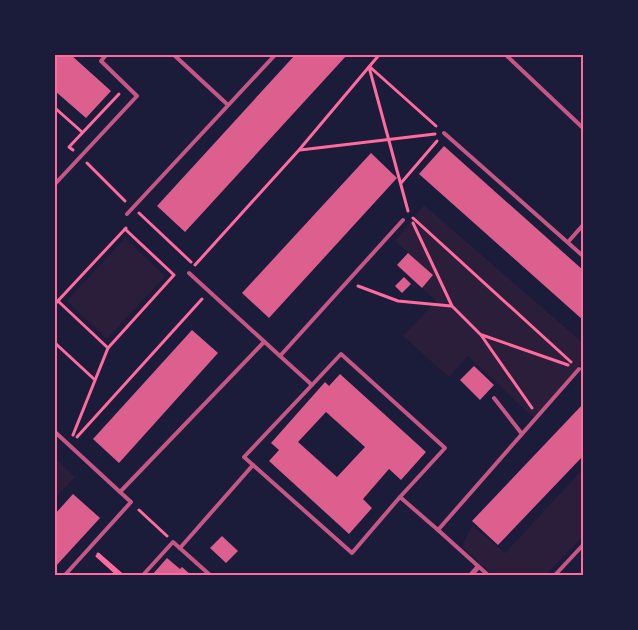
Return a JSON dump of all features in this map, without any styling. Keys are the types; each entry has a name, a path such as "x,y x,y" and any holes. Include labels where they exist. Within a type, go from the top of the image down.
{"street":[{"path":"471,575 478,567"}],"lane":[{"path":"55,184 137,96 101,61 106,55"},
{"path":"174,55 228,105"},
{"path":"127,214 275,55"},
{"path":"506,55 583,128"},
{"path":"444,133 583,256"},
{"path":"280,356 403,220"},
{"path":"568,242 583,225"},
{"path":"189,273 312,385"},
{"path":"120,492 264,342"},
{"path":"341,354 445,448 400,496 352,553 244,457 312,385 341,354"},
{"path":"438,530 579,369"},
{"path":"494,398 522,434"},
{"path":"55,432 131,502 65,575"},
{"path":"180,548 253,465"},
{"path":"400,496 488,575"},
{"path":"143,575 173,542 210,575"},
{"path":"555,575 583,545"}],"path":[{"path":"195,266 299,150 379,55"},
{"path":"369,67 444,133"},
{"path":"369,67 409,214 452,306 481,335 538,417"},
{"path":"55,108 82,132 121,92"},
{"path":"299,150 444,133"},
{"path":"400,183 444,133"},
{"path":"409,214 579,369"},
{"path":"108,348 57,303 129,225"},
{"path":"70,445 94,379 108,348 174,275 125,229"},
{"path":"348,282 398,300 452,306"},
{"path":"70,445 209,291"},
{"path":"481,335 579,369"},
{"path":"55,343 94,379"},
{"path":"131,502 173,542"},
{"path":"89,548 118,575"},
{"path":"89,548 122,575"}],"shaded area":[{"path":"424,205 583,343 583,362 534,418 468,356 449,377 403,336 436,301 422,288 433,275 395,241"},
{"path":"125,238 165,276 107,339 67,301"},
{"path":"55,458 75,477 55,498"},
{"path":"583,469 583,536 546,575 493,575 462,547 472,525 505,553"}],"building":[{"path":"55,55 71,55 111,91 86,118 55,91"},
{"path":"295,55 347,55 185,232 157,206"},
{"path":"444,146 583,270 583,320 419,174"},
{"path":"371,153 397,178 269,318 242,293"},
{"path":"408,253 433,275 422,288 397,265"},
{"path":"404,277 411,284 402,293 395,286"},
{"path":"192,330 218,353 119,463 93,439"},
{"path":"474,366 494,385 480,400 460,380"},
{"path":"340,374 426,452 401,480 389,469 363,499 372,508 349,534 269,461 279,450 271,443 325,382 329,386","holes":["326,412 365,447 337,477 298,442"]},
{"path":"583,404 583,456 498,545 472,521"},
{"path":"73,494 100,518 55,567 55,514"},
{"path":"222,536 238,551 226,563 210,548"},
{"path":"167,558 180,569 182,567 191,575 152,575"}]}
